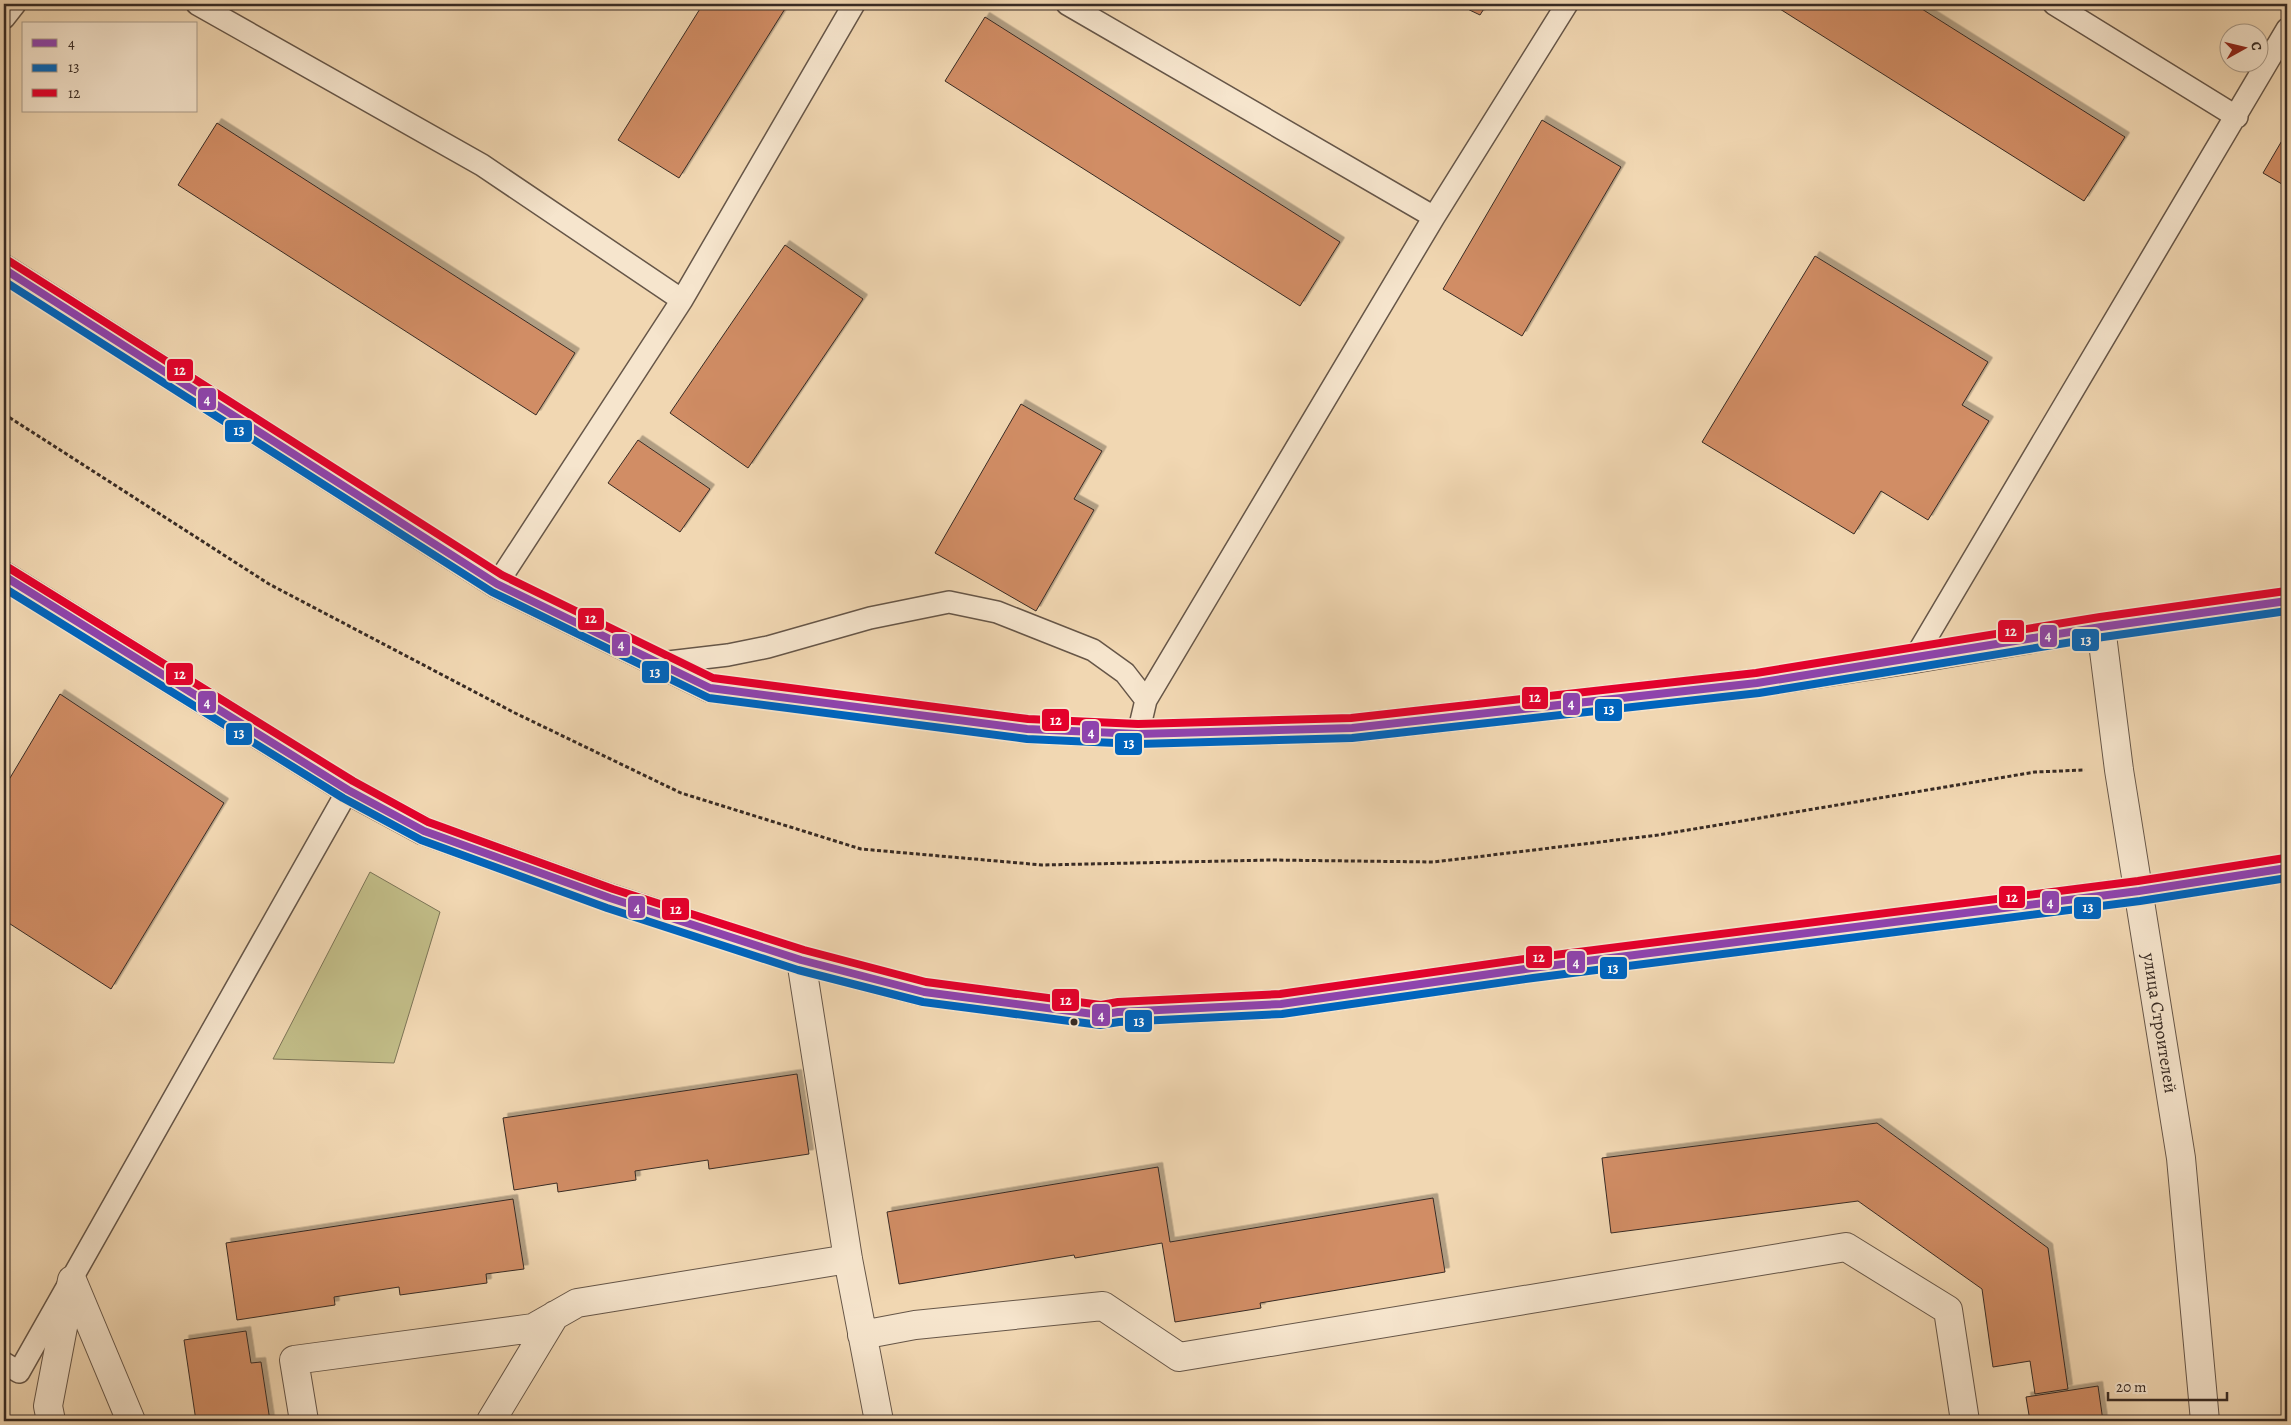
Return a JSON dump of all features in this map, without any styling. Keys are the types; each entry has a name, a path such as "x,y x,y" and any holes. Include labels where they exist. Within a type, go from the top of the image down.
{"street":[{"path":"4,269 497,584 710,688 1027,729 1138,734 1352,728 1757,683 1914,659 2100,627 2287,601"},
{"path":"4,576 348,790 424,831 610,898 801,960 924,992 1101,1015 1118,1012 1281,1004 1532,968 2139,891 2287,868"},
{"name":"улица Строителей","path":"2100,627 2118,770 2181,1158 2205,1421"},
{"path":"801,960 848,1258 879,1421"},
{"path":"862,1335 915,1325 1103,1306 1179,1356 1846,1247 1948,1310 1965,1421"},
{"path":"304,1421 294,1360 532,1328 577,1303 848,1258"},
{"path":"51,1421 48,1406 72,1280"},
{"path":"72,1280 131,1421"},
{"path":"491,1421 555,1315"}],"lane":[{"path":"4,18 15,4"},
{"path":"197,4 482,165 682,300"},
{"path":"497,584 682,300 854,4"},
{"path":"1067,4 1434,217"},
{"path":"1138,734 1146,700 1434,217 1566,4"},
{"path":"2054,4 2237,117"},
{"path":"1914,659 2237,117 2287,29"},
{"path":"660,663 768,648 870,618 949,602 996,612 1094,650 1125,673 1146,700"},
{"path":"4,1363 19,1372 348,790"}],"shaded area":[{"path":"370,872 440,912 394,1063 273,1059"}],"building":[{"path":"703,4 788,4 679,178 618,140"},
{"path":"1457,4 1487,4 1480,15"},
{"path":"1772,4 1914,4 2125,137 2084,201"},
{"path":"985,17 1340,242 1300,306 945,81"},
{"path":"1542,120 1621,167 1522,336 1443,289"},
{"path":"217,123 575,353 536,415 178,185"},
{"path":"2287,132 2287,187 2263,173"},
{"path":"785,245 863,299 748,468 670,413"},
{"path":"1815,256 1988,362 1962,405 1989,421 1928,520 1881,491 1854,534 1702,442"},
{"path":"1021,404 1102,451 1074,499 1094,510 1036,611 935,553"},
{"path":"638,440 710,489 680,532 608,483"},
{"path":"60,694 224,803 111,989 4,920 4,788"},
{"path":"797,1074 809,1154 709,1169 708,1160 635,1171 636,1180 558,1192 557,1183 514,1190 503,1118"},
{"path":"1877,1123 2048,1248 2068,1389 2035,1394 2030,1361 1993,1367 1982,1289 1858,1201 1611,1233 1602,1158"},
{"path":"1158,1167 1170,1242 1433,1198 1445,1272 1260,1303 1261,1308 1175,1322 1162,1243 1075,1258 1074,1255 899,1284 887,1212"},
{"path":"513,1199 524,1269 486,1274 487,1283 400,1295 399,1287 334,1297 335,1305 237,1320 226,1243"},
{"path":"246,1331 251,1363 261,1362 270,1421 196,1421 184,1340"},
{"path":"2098,1386 2103,1421 2030,1421 2026,1397"}],"transit line":[{"name":"12","path":"9,261 502,575 713,678 1028,719 1138,724 1351,718 1756,673 2100,617 2286,591"},
{"name":"4","path":"4,269 497,584 710,688 1027,729 1138,734 1352,728 1757,683 2101,627 2287,601"},
{"name":"13","path":"4,281 492,592 709,698 1027,739 1138,744 1352,738 1759,693 2103,637 2287,611"},
{"name":"12","path":"9,568 353,781 428,822 613,889 804,950 926,982 1101,1005 1118,1002 1280,994 1531,958 2138,881 2285,858"},
{"name":"4","path":"4,576 348,790 424,831 610,898 801,960 924,992 1101,1015 1118,1012 1281,1004 1532,968 2139,891 2287,868"},
{"name":"13","path":"4,588 343,798 421,840 607,908 798,970 923,1002 1100,1025 1119,1022 1282,1014 1533,978 2140,901 2287,878"}]}
